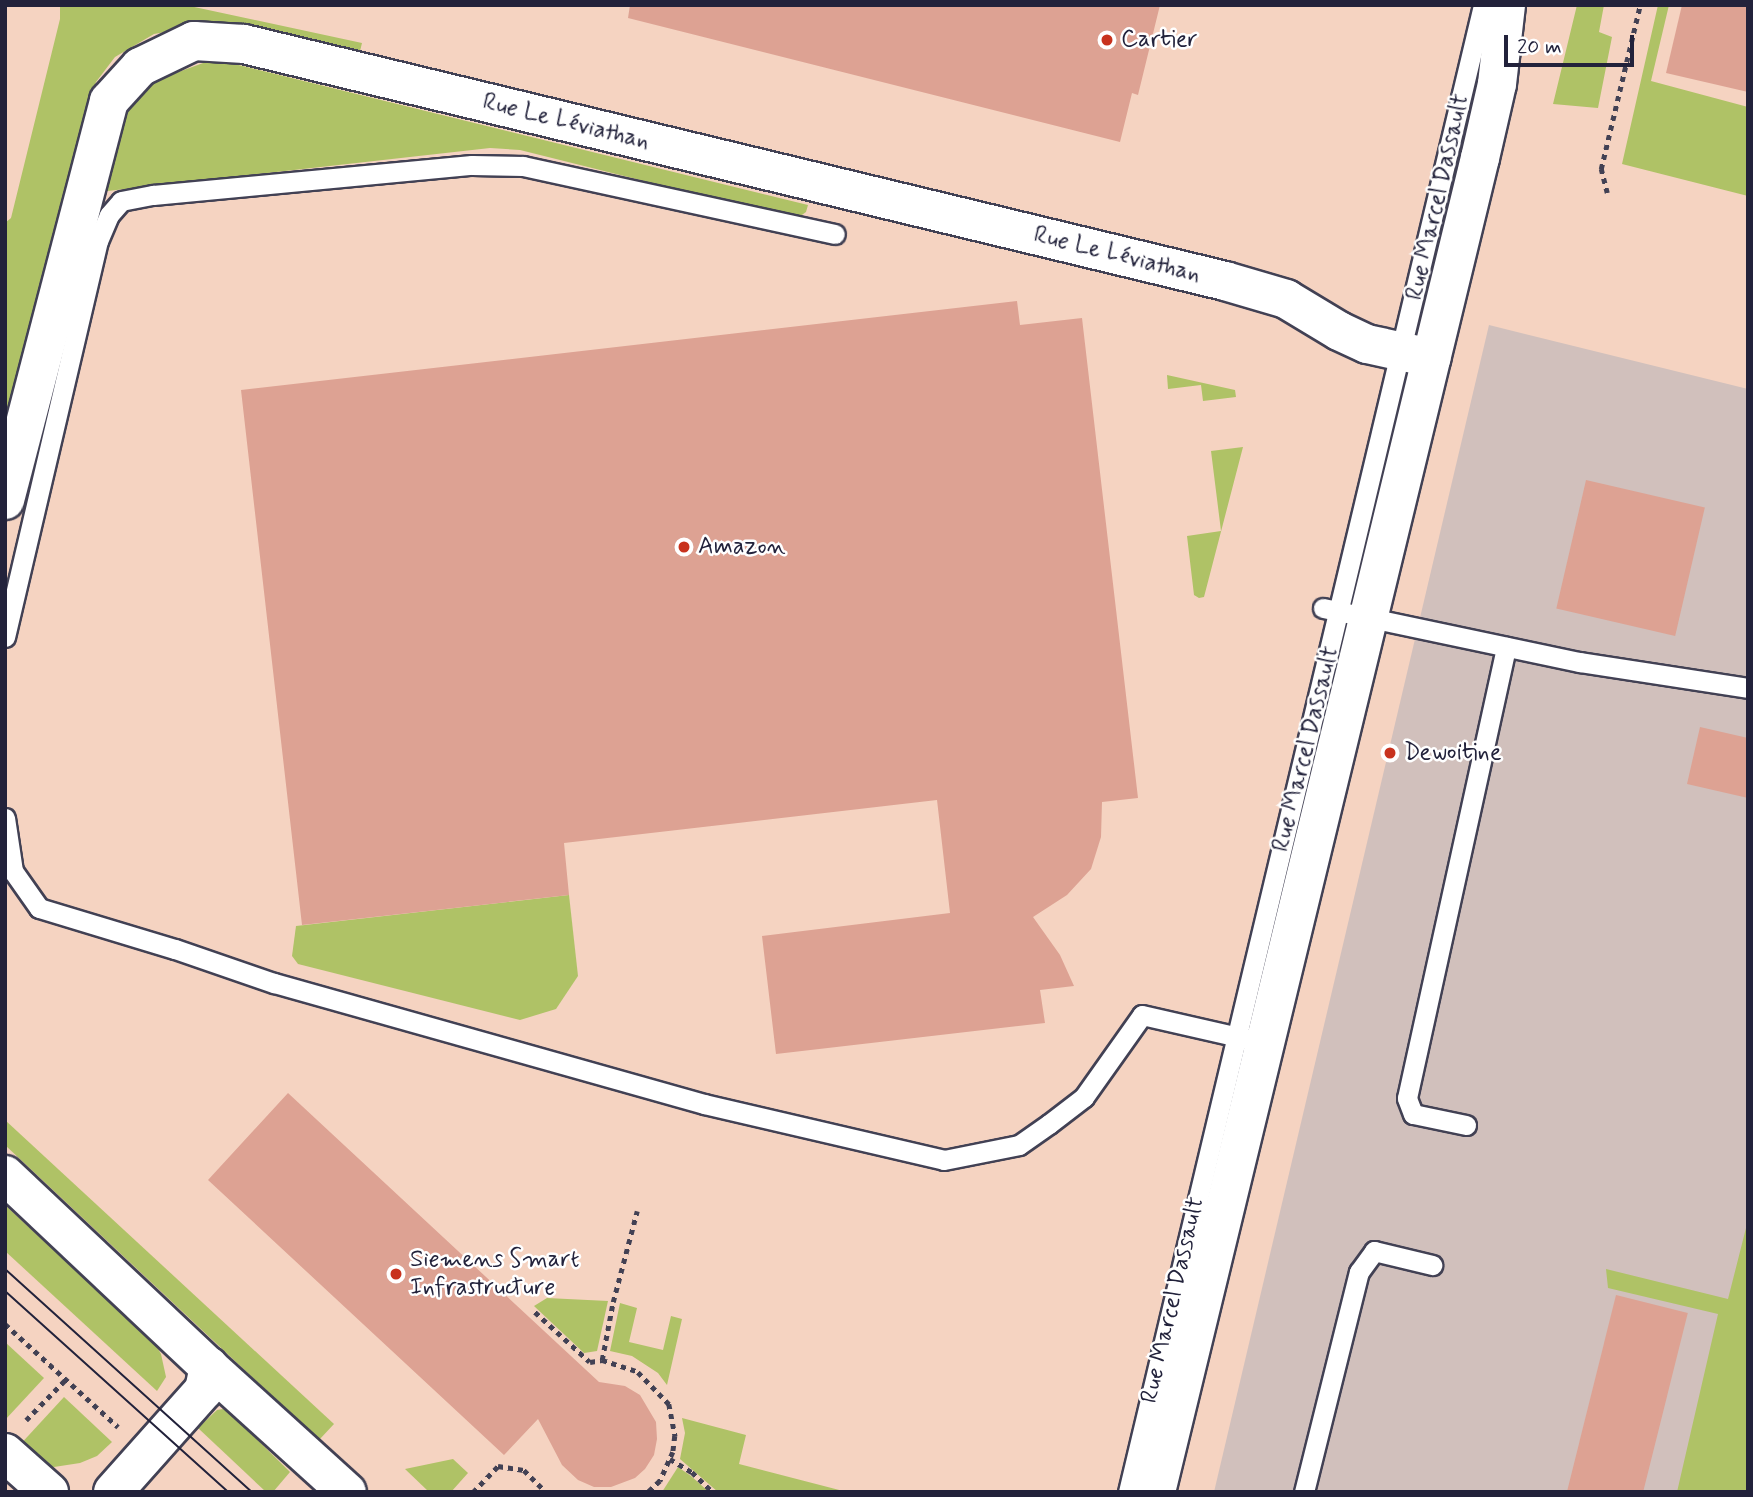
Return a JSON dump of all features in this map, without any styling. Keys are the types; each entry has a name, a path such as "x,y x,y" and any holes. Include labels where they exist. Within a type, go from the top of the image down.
{"street":[{"name":"Rue Marcel Dassault","path":"1497,84 1506,5"},
{"name":"Rue Marcel Dassault","path":"1156,1492 1344,613 1497,84 1527,5"},
{"name":"Rue Le Léviathan","path":"5,500 109,101 140,67 194,41 244,44 1225,281 1286,299 1367,344 1417,355"},
{"path":"5,1175 209,1367 347,1492"},
{"path":"113,1492 204,1390 209,1367"},
{"path":"14,1438 49,1492"}],"lane":[{"name":"Rue Marcel Dassault","path":"1417,355 1483,5"},
{"path":"5,637 98,241 109,215 121,201 153,195 472,165 523,166 835,234"},
{"path":"1344,613 1580,662 1748,688"},
{"path":"1466,1125 1413,1114 1407,1098 1506,647"},
{"path":"5,818 13,871 39,908 175,948 274,983 704,1104 944,1160 1019,1144 1049,1124 1084,1097 1142,1015 1251,1040"},
{"name":"Rue Marcel Dassault","path":"1128,1492 1251,1040"},
{"path":"1304,1492 1359,1272 1374,1251 1432,1265"}],"path":[{"path":"1607,193 1601,169 1640,5"},
{"path":"603,1360 613,1302 637,1211"},
{"path":"535,1312 590,1362 603,1360 638,1372 669,1404 676,1436 660,1481 648,1492"},
{"path":"5,1324 148,1454"},
{"path":"14,1438 66,1379"},
{"path":"670,1459 692,1472 713,1492"},
{"path":"473,1492 498,1466 524,1470 546,1492"}],"shaded area":[{"path":"5,5 1748,5 1748,1492 5,1492"},
{"path":"1489,325 1748,389 1748,1492 1214,1492"}],"green space":[{"path":"60,5 185,5 362,43 359,55 189,28 154,34 115,57 96,82 5,417 5,223 11,218 60,19"},
{"path":"1577,5 1604,5 1599,32 1612,37 1598,108 1553,104"},
{"path":"1658,5 1669,5 1651,81 1748,107 1748,196 1622,164"},
{"path":"214,59 808,205 806,212 799,217 784,216 520,150 490,148 90,193 107,133 143,85"},
{"path":"1167,375 1235,390 1236,397 1203,401 1201,385 1168,389"},
{"path":"1243,447 1204,597 1199,598 1194,595 1187,536 1221,531 1211,451"},
{"path":"569,895 578,976 556,1009 520,1020 298,964 292,956 296,926"},
{"path":"5,1120 334,1424 319,1440 5,1145"},
{"path":"5,1205 156,1345 166,1377 157,1391 5,1251"},
{"path":"1746,1228 1748,1492 1677,1492 1718,1314 1608,1288 1606,1269 1728,1299"},
{"path":"547,1298 608,1301 597,1351 584,1353 534,1306"},
{"path":"620,1303 637,1308 629,1342 663,1350 671,1316 682,1319 667,1385 658,1373 632,1356 610,1351"},
{"path":"5,1342 44,1378 5,1420"},
{"path":"64,1397 112,1442 97,1456 80,1463 54,1467 31,1462 17,1448"},
{"path":"223,1409 290,1472 273,1492 266,1492 198,1428 217,1410"},
{"path":"682,1418 746,1435 739,1464 847,1492 718,1492 680,1459 685,1433"},
{"path":"453,1459 468,1473 451,1492 429,1492 405,1469"},
{"path":"678,1467 691,1476 709,1492 662,1492"}],"building":[{"path":"630,5 1160,5 1138,95 1132,93 1120,142 628,18"},
{"path":"1682,5 1748,5 1748,92 1666,73"},
{"name":"Amazon","path":"1017,301 1020,325 1082,318 1138,798 1102,802 1101,837 1091,869 1067,895 1033,917 1060,955 1074,986 1040,990 1045,1023 776,1054 762,936 950,913 937,800 564,843 569,895 302,925 241,390"},
{"path":"1586,480 1705,507 1675,636 1556,609"},
{"path":"1700,727 1748,738 1748,798 1687,784"},
{"name":"Siemens Smart Infrastructure","path":"288,1093 599,1382 625,1386 640,1395 656,1422 654,1455 645,1469 635,1478 611,1487 594,1487 578,1480 562,1465 538,1419 504,1455 208,1180"},
{"path":"1616,1295 1688,1313 1643,1492 1567,1492"}],"tram line":[{"path":"5,1269 252,1492"},
{"path":"5,1291 228,1492"}],"place":[{"name":"Cartier","path":"1107,40"},
{"name":"Amazon","path":"684,547"},
{"name":"Dewoitine","path":"1390,753"},
{"name":"Siemens Smart Infrastructure","path":"396,1274"}]}
